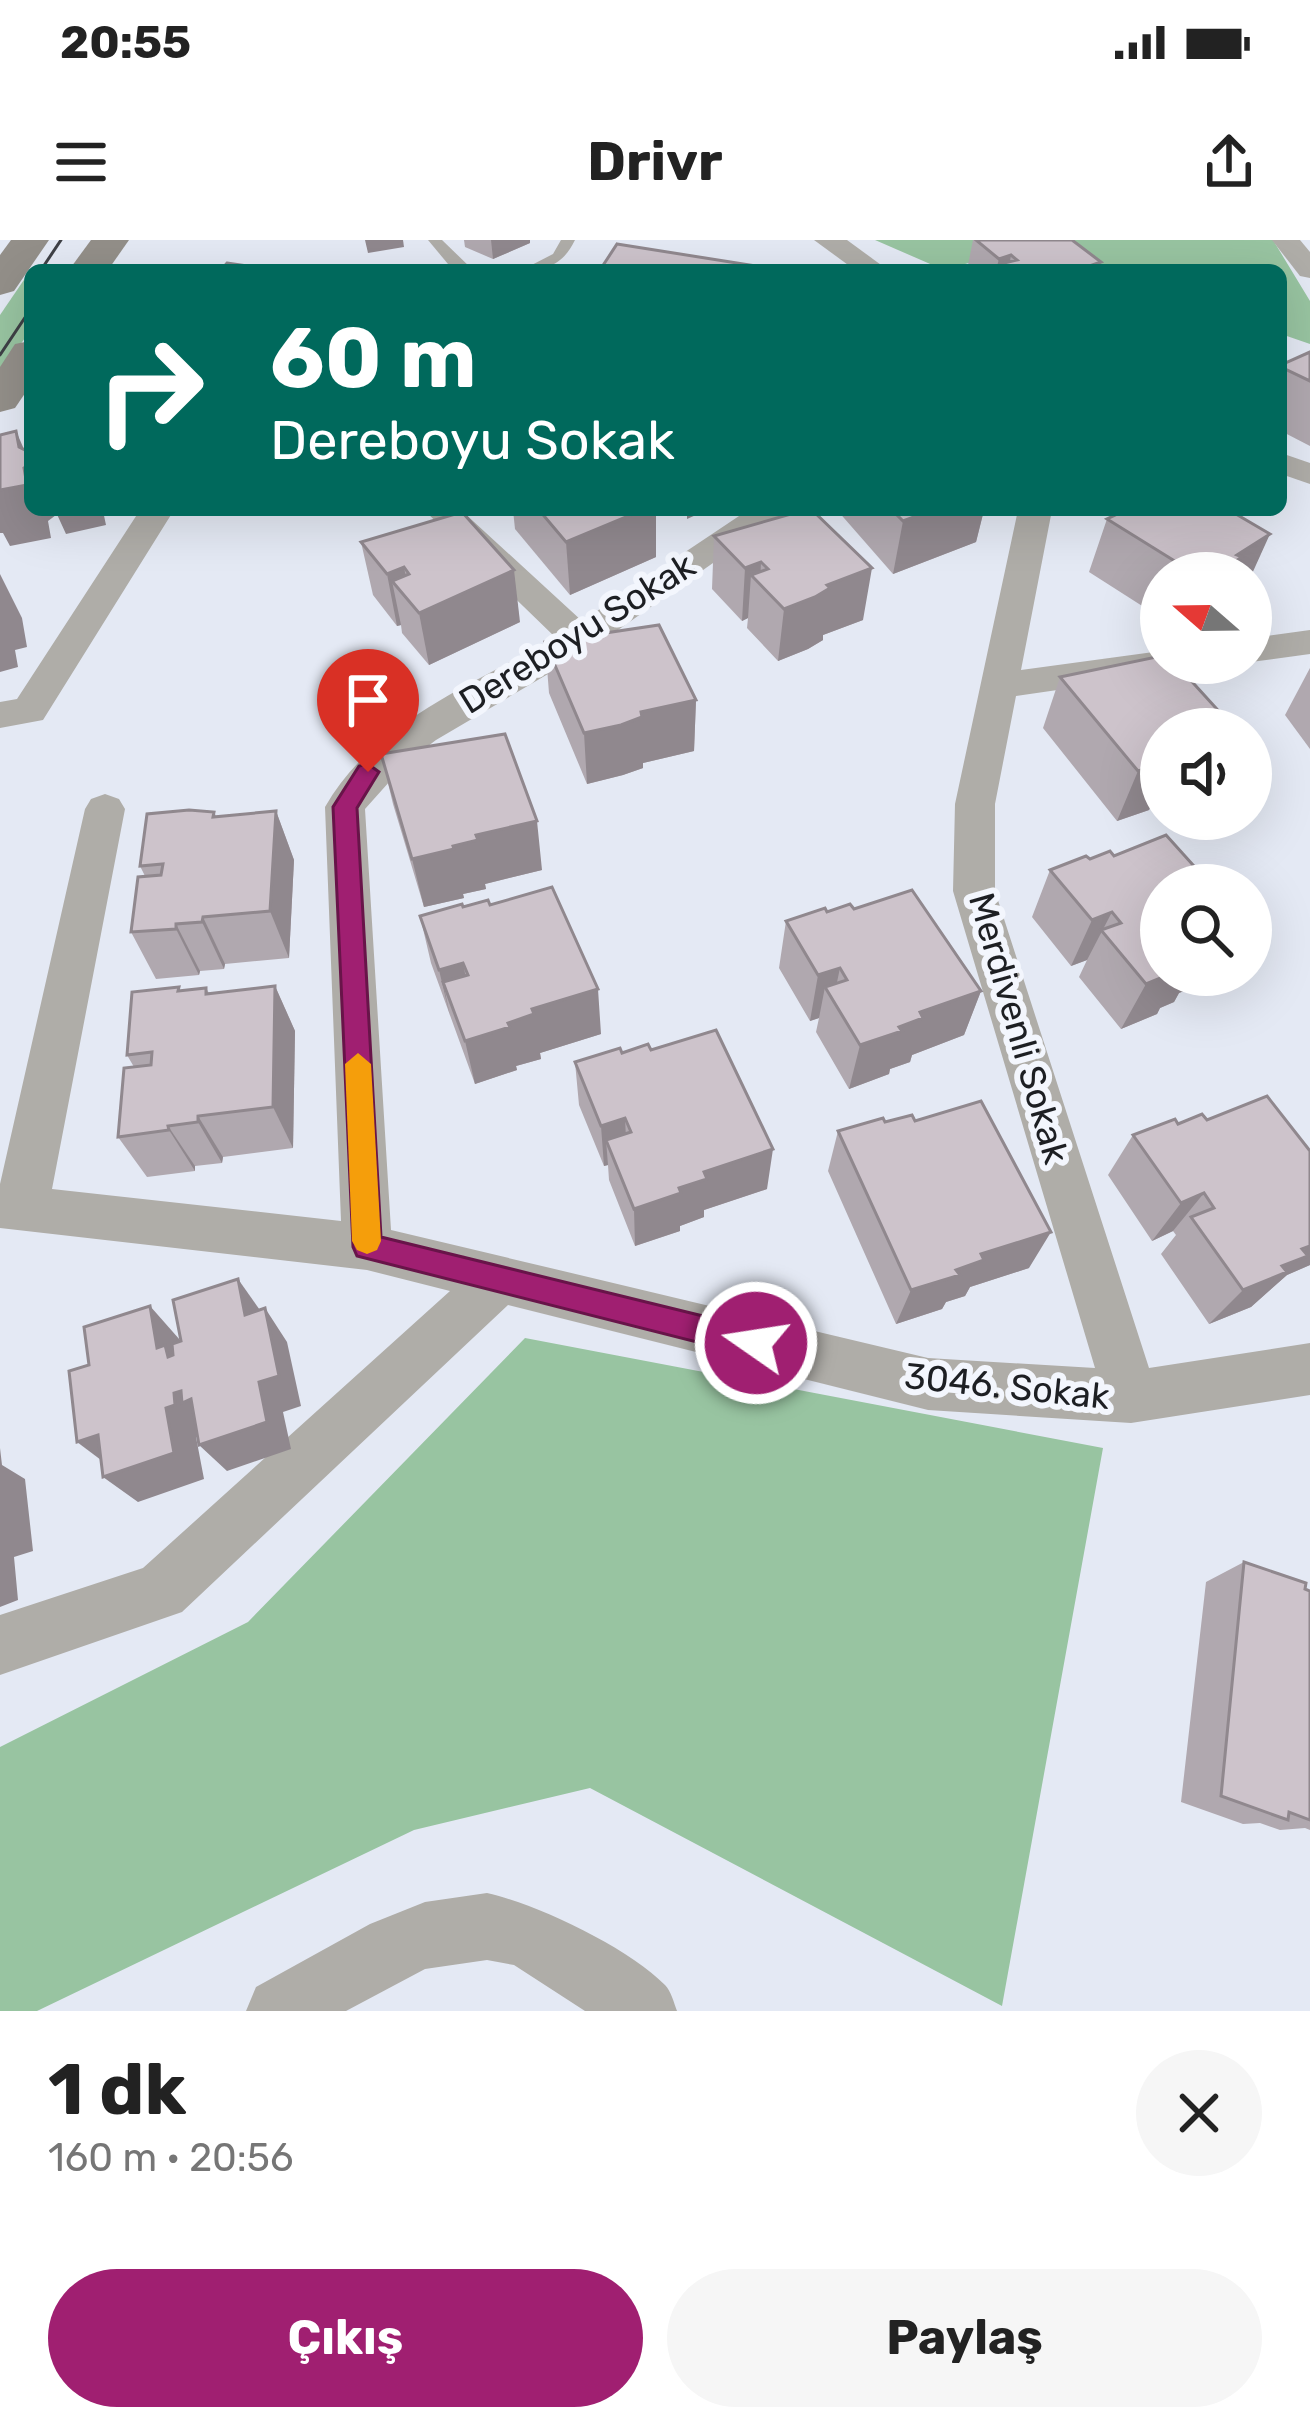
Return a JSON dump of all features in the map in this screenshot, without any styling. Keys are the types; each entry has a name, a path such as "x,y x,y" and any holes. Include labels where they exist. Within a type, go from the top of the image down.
{"main road":[{"path":"0,283 30,240"},
{"path":"0,399 24,361"}],"street":[{"path":"828,240 865,264"},
{"path":"1286,240 1310,270"},
{"path":"0,715 29,711 154,516"},
{"path":"463,516 579,640"},
{"name":"Dereboyu Sokak","path":"367,1247 345,807 368,772 434,722 579,640 762,516"},
{"name":"Merdivenli Sokak","path":"1034,516 975,804 974,891 1131,1397"},
{"path":"1272,647 1310,642"},
{"path":"1002,685 1140,666"},
{"path":"11,1207 105,809"},
{"name":"3046. Sokak","path":"11,1207 367,1247 928,1384 1131,1397 1310,1369"},
{"path":"0,1645 161,1591 497,1282"},
{"path":"280,2011 418,1938 468,1925 518,1933 643,2011"}],"lane":[{"path":"435,240 456,264"},
{"path":"543,264 559,257 568,240"}],"green space":[{"path":"875,240 1273,240 1310,301 1310,344 1287,336 1287,264 1086,264 1032,245 965,264 930,264"},
{"path":"24,280 24,339 0,373 0,315"},
{"path":"525,1338 1103,1448 1002,2006 590,1788 414,1830 37,2011 0,2011 0,1747 248,1622"}],"building":[{"path":"976,240 1072,240 1101,262 1005,264 1017,260 1011,255 999,259"},
{"path":"617,244 743,264 604,264"},
{"path":"1310,352 1310,381 1287,370 1287,362"},
{"path":"16,431 24,450 24,486 0,490 0,435"},
{"path":"449,516 466,516 514,570 419,613 392,581 409,574 404,567 387,574 361,542"},
{"path":"544,516 629,516 566,542"},
{"path":"784,516 818,516 872,568 784,609 751,575 768,569 761,562 745,568 714,536"},
{"path":"1239,516 1270,534 1242,552 1160,552 1107,519"},
{"path":"659,625 696,700 641,712 642,717 621,725 584,733 545,642"},
{"path":"1140,660 1140,684 1194,684 1216,708 1140,708 1138,771 1060,677"},
{"path":"505,734 537,821 476,835 478,840 412,859 381,754"},
{"path":"276,811 270,911 203,917 202,922 176,924 176,929 131,932 138,877 161,875 163,864 140,866 147,814 214,812 213,817"},
{"path":"1154,840 1170,840 1192,864 1140,864 1140,977 1101,930 1121,923 1112,912 1092,920 1050,870 1086,856 1090,859 1110,851 1114,856"},
{"path":"552,887 598,989 532,1009 534,1014 508,1023 510,1027 465,1041 443,982 468,975 463,963 439,970 420,916 462,904 488,900 490,905"},
{"path":"912,890 981,991 920,1012 923,1018 899,1027 902,1031 860,1045 825,987 847,980 840,968 818,975 786,921 825,908 827,912 850,904 854,909"},
{"path":"275,986 273,1107 198,1116 198,1122 168,1126 169,1130 118,1137 124,1068 151,1065 152,1052 127,1055 132,992 179,987 178,991 206,988 206,994"},
{"path":"716,1030 773,1149 704,1172 707,1179 679,1188 681,1193 634,1209 606,1140 631,1132 625,1118 601,1126 575,1062 620,1048 622,1053 648,1044 651,1050"},
{"path":"1267,1096 1310,1151 1310,1246 1302,1249 1308,1256 1282,1266 1287,1272 1243,1290 1191,1217 1214,1208 1204,1193 1181,1203 1133,1135 1175,1119 1178,1124 1202,1114 1207,1120"},
{"path":"981,1101 1051,1232 981,1254 984,1260 956,1270 960,1275 911,1290 838,1131 883,1118 885,1122 912,1115 915,1121"},
{"path":"238,1279 245,1315 265,1308 279,1376 259,1382 267,1422 199,1445 191,1399 182,1403 181,1391 174,1393 175,1405 166,1408 174,1453 103,1477 98,1435 77,1442 69,1371 89,1365 84,1327 150,1306 157,1348 165,1345 168,1357 173,1355 172,1344 181,1341 173,1300"},
{"path":"1244,1562 1306,1583 1310,1591 1310,1820 1289,1812 1288,1820 1221,1796"}],"tram line":[{"path":"45,264 61,240"},
{"path":"0,355 24,319"}],"slow traffic":[{"path":"358,1064 367,1241"}],"route":[{"path":"368,772 345,807 367,1247 756,1343"}]}
